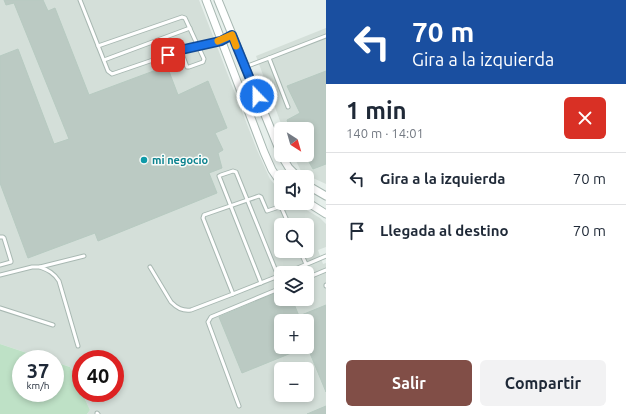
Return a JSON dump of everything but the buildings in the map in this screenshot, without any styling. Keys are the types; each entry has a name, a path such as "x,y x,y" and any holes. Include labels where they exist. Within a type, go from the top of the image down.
{"street":[{"path":"218,0 274,138"},
{"path":"209,1 221,41 264,152 274,173"},
{"path":"314,189 326,196"},
{"path":"314,206 326,214"}],"lane":[{"path":"80,0 108,71 111,74 180,51 221,41 232,35"},
{"path":"98,46 182,17 185,18 190,28 204,59 203,62 189,67 187,66 180,51"},
{"path":"104,60 190,28"},
{"path":"245,67 326,36"},
{"path":"269,58 288,107"},
{"path":"261,283 219,176 221,174 233,170 235,171 276,266"},
{"path":"233,294 203,218 205,214 260,196 267,211 279,207 286,218"},
{"path":"0,238 4,238 11,261 0,265"},
{"path":"0,275 84,256"},
{"path":"302,266 326,256"},
{"path":"303,258 306,264"},
{"path":"40,267 52,272 59,281 78,346"},
{"path":"150,267 171,302 176,307 181,309 191,310 274,278"},
{"path":"314,275 326,270"},
{"path":"239,406 208,322 211,316 274,291"},
{"path":"0,308 53,325"}],"shaded area":[{"path":"0,0 199,0 257,150 270,179 274,184 274,210 307,210 320,218 326,224 326,247 318,250 323,264 326,263 326,414 87,414 90,410 86,402 124,402 124,350 72,350 72,371 70,367 64,365 64,350 18,350 0,344"},
{"path":"326,28 326,184 314,178 314,170 300,170 296,162 314,162 314,122 280,122 256,56"}],"green space":[{"path":"0,344 18,350 12,350 12,402 64,402 64,365 70,367 72,371 72,402 86,402 90,410 87,414 0,414"}],"slow traffic":[{"path":"218,41 232,35 236,46"}],"place":[{"name":"mi negocio","path":"144,160"}],"route":[{"path":"168,55 185,49 221,41 232,35 257,96"}]}
